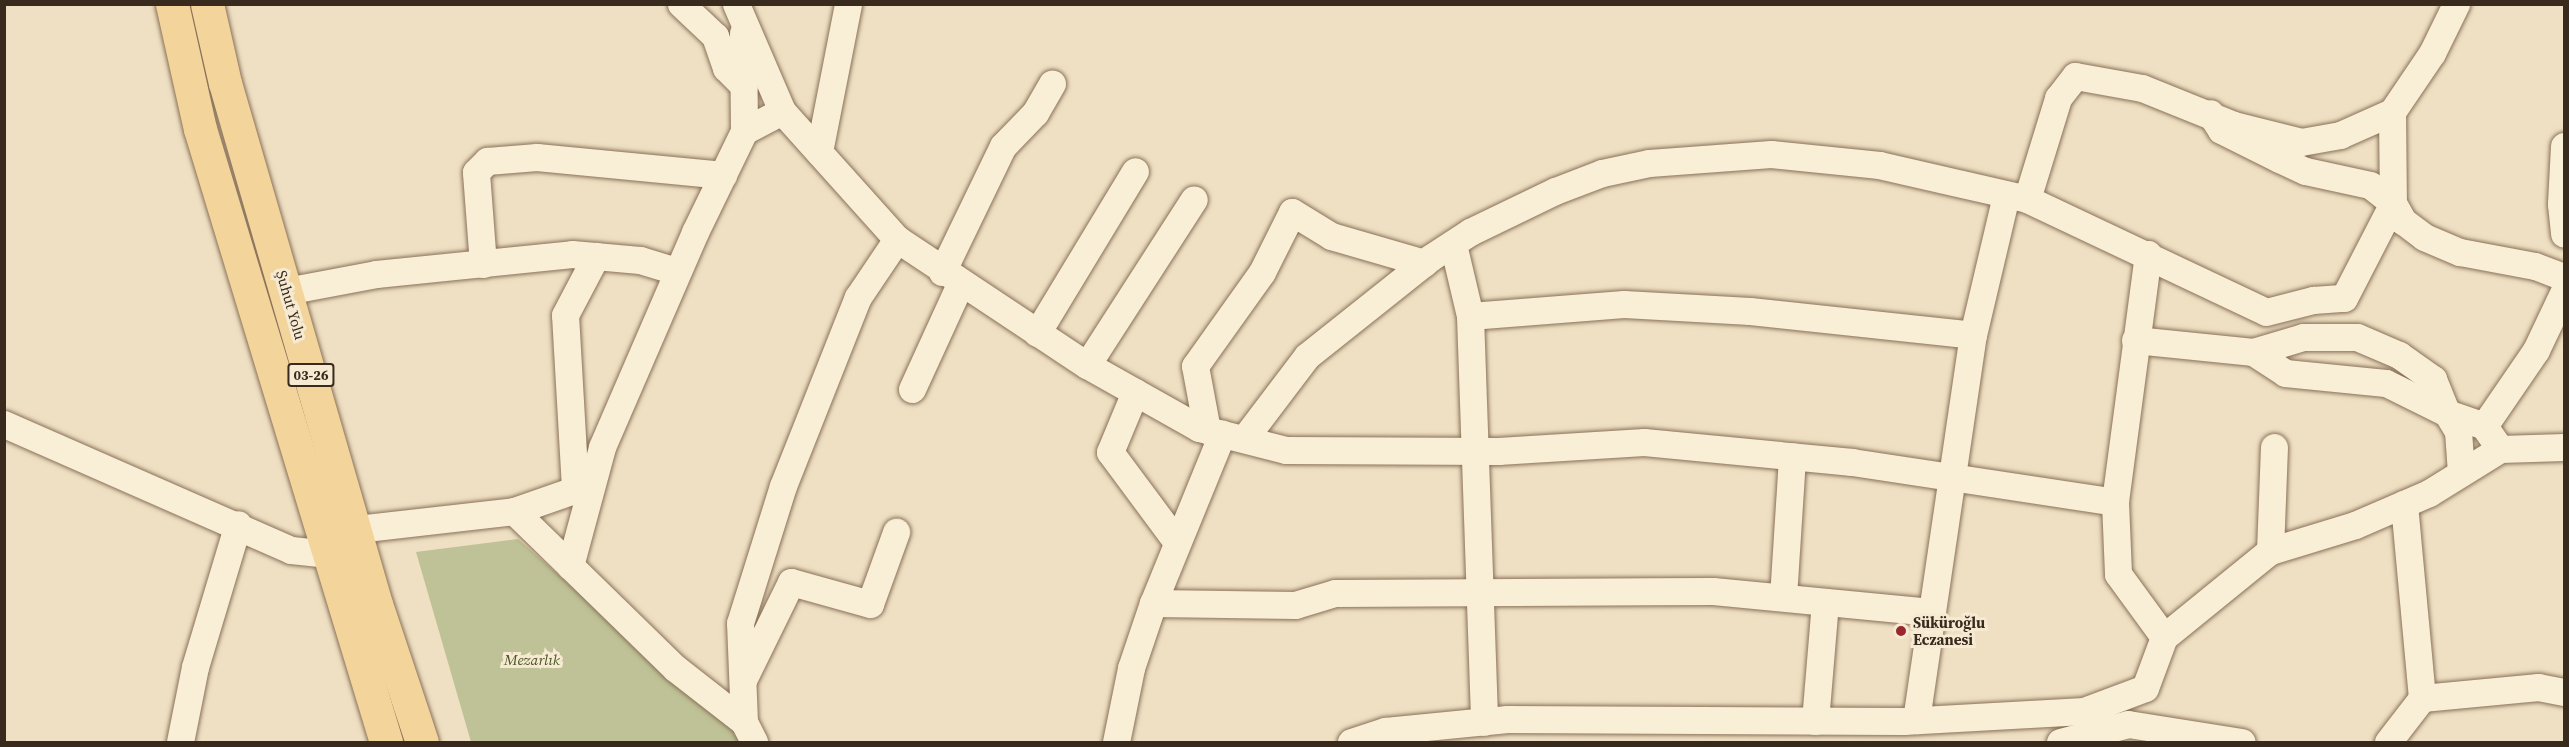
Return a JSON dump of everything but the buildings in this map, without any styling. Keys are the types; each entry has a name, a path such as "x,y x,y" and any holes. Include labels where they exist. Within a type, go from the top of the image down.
{"main road":[{"name":"03-26","path":"172,4 200,129 329,554"},
{"name":"Şuhut Yolu","path":"207,4 225,83 422,742"},
{"path":"329,554 386,742"}],"street":[{"path":"681,4 715,36 726,69 744,86"},
{"path":"819,152 848,4"},
{"path":"1916,720 1950,478 1973,335 2016,197 2058,98 2075,76 2142,88 2210,113 2234,125 2301,142 2340,135 2392,112 2432,53 2456,4"},
{"path":"570,566 584,486 677,271 744,131 744,86 739,13"},
{"path":"739,13 782,111 897,239 951,278 1087,365 1135,392 1224,434 1286,450 1473,451 1644,442 1792,456 2115,502"},
{"path":"912,388 951,278 1003,146 1035,113 1052,84"},
{"path":"744,131 782,111"},
{"path":"1116,742 1131,668 1153,603 1176,541 1224,434 1307,356 1424,263 1453,244 1555,191 1602,173 1649,163 1771,154 1880,165 2016,197 2148,254 2266,312 2313,300 2344,298 2393,203 2392,112"},
{"path":"2210,113 2221,130 2305,171 2370,185 2393,203 2403,221 2424,237 2460,252 2535,266 2565,277"},
{"path":"2565,146 2561,204 2565,234"},
{"path":"483,264 476,172 487,161 537,157 723,175"},
{"path":"1037,333 1135,171"},
{"path":"1087,365 1194,199"},
{"path":"1224,434 1196,366 1262,272 1292,212 1330,236 1424,263"},
{"path":"749,732 740,687 740,623 783,486 858,297 897,239"},
{"path":"1453,244 1470,316 1484,722"},
{"path":"286,291 376,274 572,254 640,260 677,271"},
{"path":"2148,254 2115,502 2118,574 2164,637"},
{"path":"584,486 565,315 596,256"},
{"path":"2484,426 2536,350 2565,291"},
{"path":"1470,316 1624,304 1750,311 1973,335"},
{"path":"2135,340 2253,352 2303,337 2357,337 2399,355 2433,379 2447,413 2458,431 2461,473"},
{"path":"2253,352 2285,373 2386,383 2447,413 2484,426 2500,449"},
{"path":"1135,392 1110,452 1176,541"},
{"path":"4,424 291,549 329,554"},
{"path":"1351,742 1484,722 1815,721 1882,732 1916,720 2084,711 2145,688 2164,637 2270,550 2355,525 2404,504 2500,449 2561,445"},
{"path":"2270,550 2274,447"},
{"path":"1783,597 1792,456"},
{"path":"357,529 514,511 584,486"},
{"path":"2388,742 2422,698 2404,504"},
{"path":"514,511 675,668 749,732"},
{"path":"180,742 195,667 238,524"},
{"path":"740,687 791,582 870,604 896,532"},
{"path":"1153,603 1295,605 1335,593 1478,590 1713,591 1931,612"},
{"path":"1815,721 1825,602"},
{"path":"2422,698 2538,687 2565,692"},
{"path":"2060,742 2095,736 2128,724 2242,742"}],"green space":[{"name":"Mezarlık","path":"518,539 736,733 740,742 471,742 416,552"}],"place":[{"name":"Şüküroğlu Eczanesi","path":"1901,631"}]}
